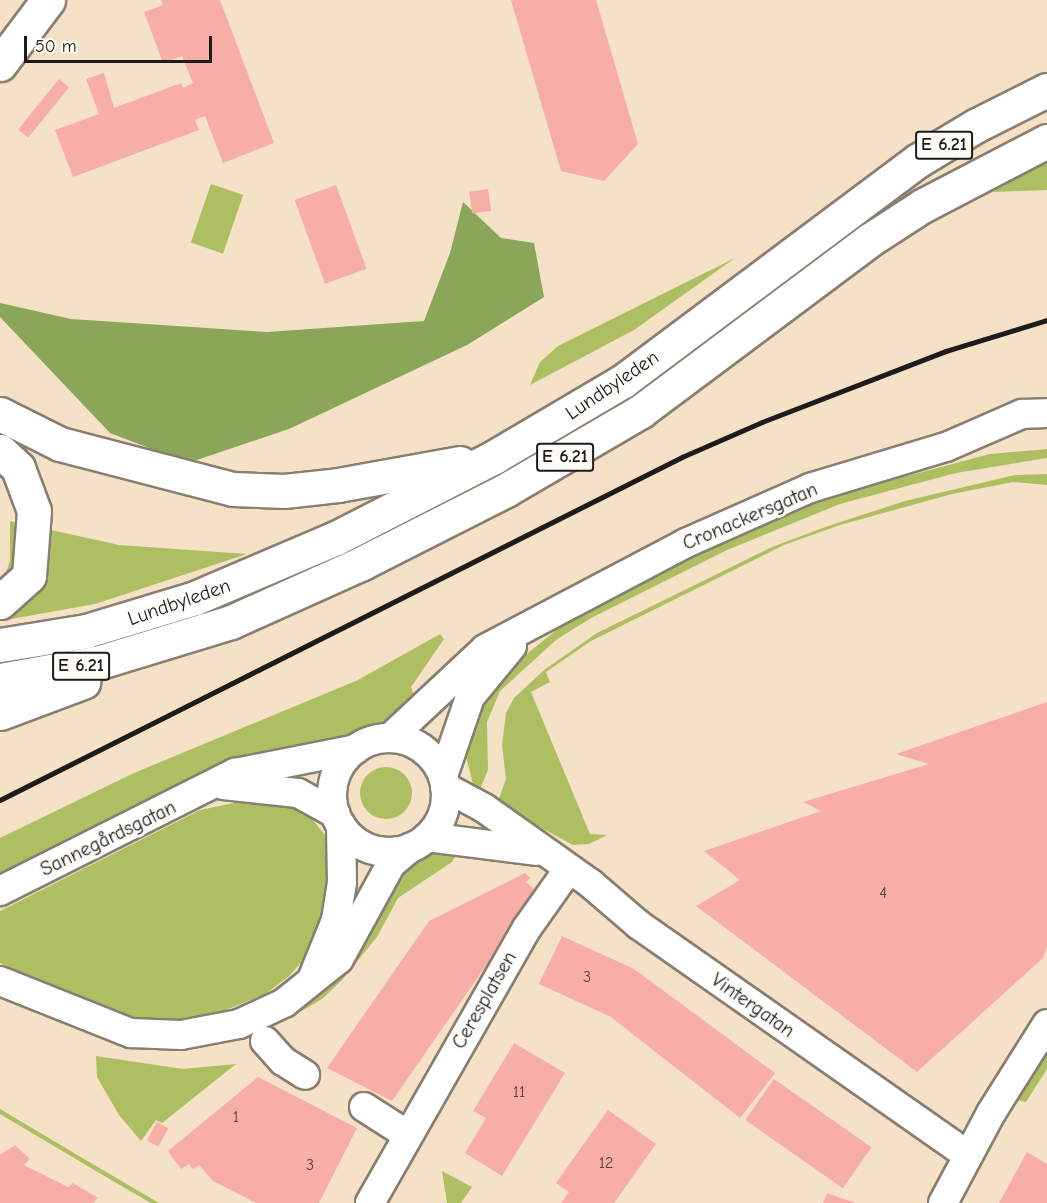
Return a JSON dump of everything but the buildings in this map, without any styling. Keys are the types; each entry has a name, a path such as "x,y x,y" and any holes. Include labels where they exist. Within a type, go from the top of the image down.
{"main road":[{"path":"0,64 48,0"},
{"name":"Lundbyleden","path":"0,645 86,631 195,598 336,538 494,457 623,381 918,161 977,125 1047,90"},
{"name":"Lundbyleden","path":"0,680 162,646 231,622 362,563 577,451 641,411 868,241 922,206 1047,141"},
{"path":"0,414 60,444 233,489 285,491 338,485 494,457"},
{"path":"0,451 18,468 34,511 29,576 0,602"},
{"path":"0,710 39,699 162,646"}],"street":[{"name":"Cronackersgatan","path":"312,979 336,920 344,861 332,796 335,778 343,761 356,748 390,738 484,649 686,543 810,488 946,447 1022,414 1047,413"},
{"name":"Cronackersgatan","path":"986,430 1047,431"},
{"name":"Cronackersgatan","path":"0,981 106,1026 152,1035 181,1035 240,1024 284,1003 339,959 391,864 419,842 444,810 444,782 470,697 526,627"},
{"path":"390,738 409,742 426,752 444,782"},
{"name":"Sannegårdsgatan","path":"0,891 235,773 356,748"},
{"name":"Vintergatan","path":"444,782 484,808 639,924 968,1155"},
{"name":"Sannegårdsgatan","path":"215,785 264,787 298,793 338,820"},
{"path":"338,820 357,841 377,850 419,842"},
{"name":"Vintergatan","path":"419,842 541,852"},
{"name":"Ceresplatsen","path":"370,1203 526,928 568,870"},
{"path":"943,1203 968,1155 1047,1024"},
{"path":"265,1041 283,1061 305,1075"},
{"path":"364,1107 408,1136"}],"green space":[{"path":"1047,159 1047,190 993,192 1028,167"},
{"path":"211,184 243,195 223,254 191,243"},
{"path":"463,202 501,238 534,243 544,297 467,345 289,429 188,463 110,433 0,317 0,303 71,319 267,332 424,321 450,253"},
{"path":"735,258 634,330 530,385 540,362 558,346"},
{"path":"1047,449 1047,458 956,473 840,504 727,550 591,618 556,640 500,691 487,722 488,770 480,789 473,784 465,753 477,707 500,675 573,617 769,520 843,493 990,454"},
{"path":"1047,474 1047,485 1013,482 952,494 840,525 784,545 591,641 546,672 550,682 531,692 590,834 607,835 589,844 573,845 497,804 506,779 502,745 506,713 514,698 544,670 597,633 772,547 828,526 905,501 1015,475"},
{"path":"10,521 119,545 247,554 95,604 0,621 0,589 10,561"},
{"path":"440,634 444,639 411,687 417,703 398,718 365,727 335,743 219,767 194,777 0,875 0,838 134,773 358,680"},
{"path":"386,767 396,769 404,775 410,783 412,793 410,803 404,811 396,817 386,819 376,817 368,811 362,803 360,793 362,783 368,775 376,769"},
{"path":"259,798 304,809 329,840 329,907 307,956 288,977 265,994 211,1016 186,1020 139,1018 113,1012 0,963 0,911 200,810"},
{"path":"462,846 452,862 398,898 377,937 342,980 322,999 293,1016 316,999 342,971 372,914 412,859"},
{"path":"1047,1048 1047,1069 1026,1102 1017,1100"},
{"path":"96,1056 183,1069 236,1064 162,1123 156,1120 141,1141 119,1115 97,1077"},
{"path":"0,1109 159,1203 151,1203 118,1184 0,1114"},
{"path":"442,1171 472,1187 461,1203 447,1203"}],"railway":[{"path":"0,800 682,457 762,422 946,351 1047,320"}]}
